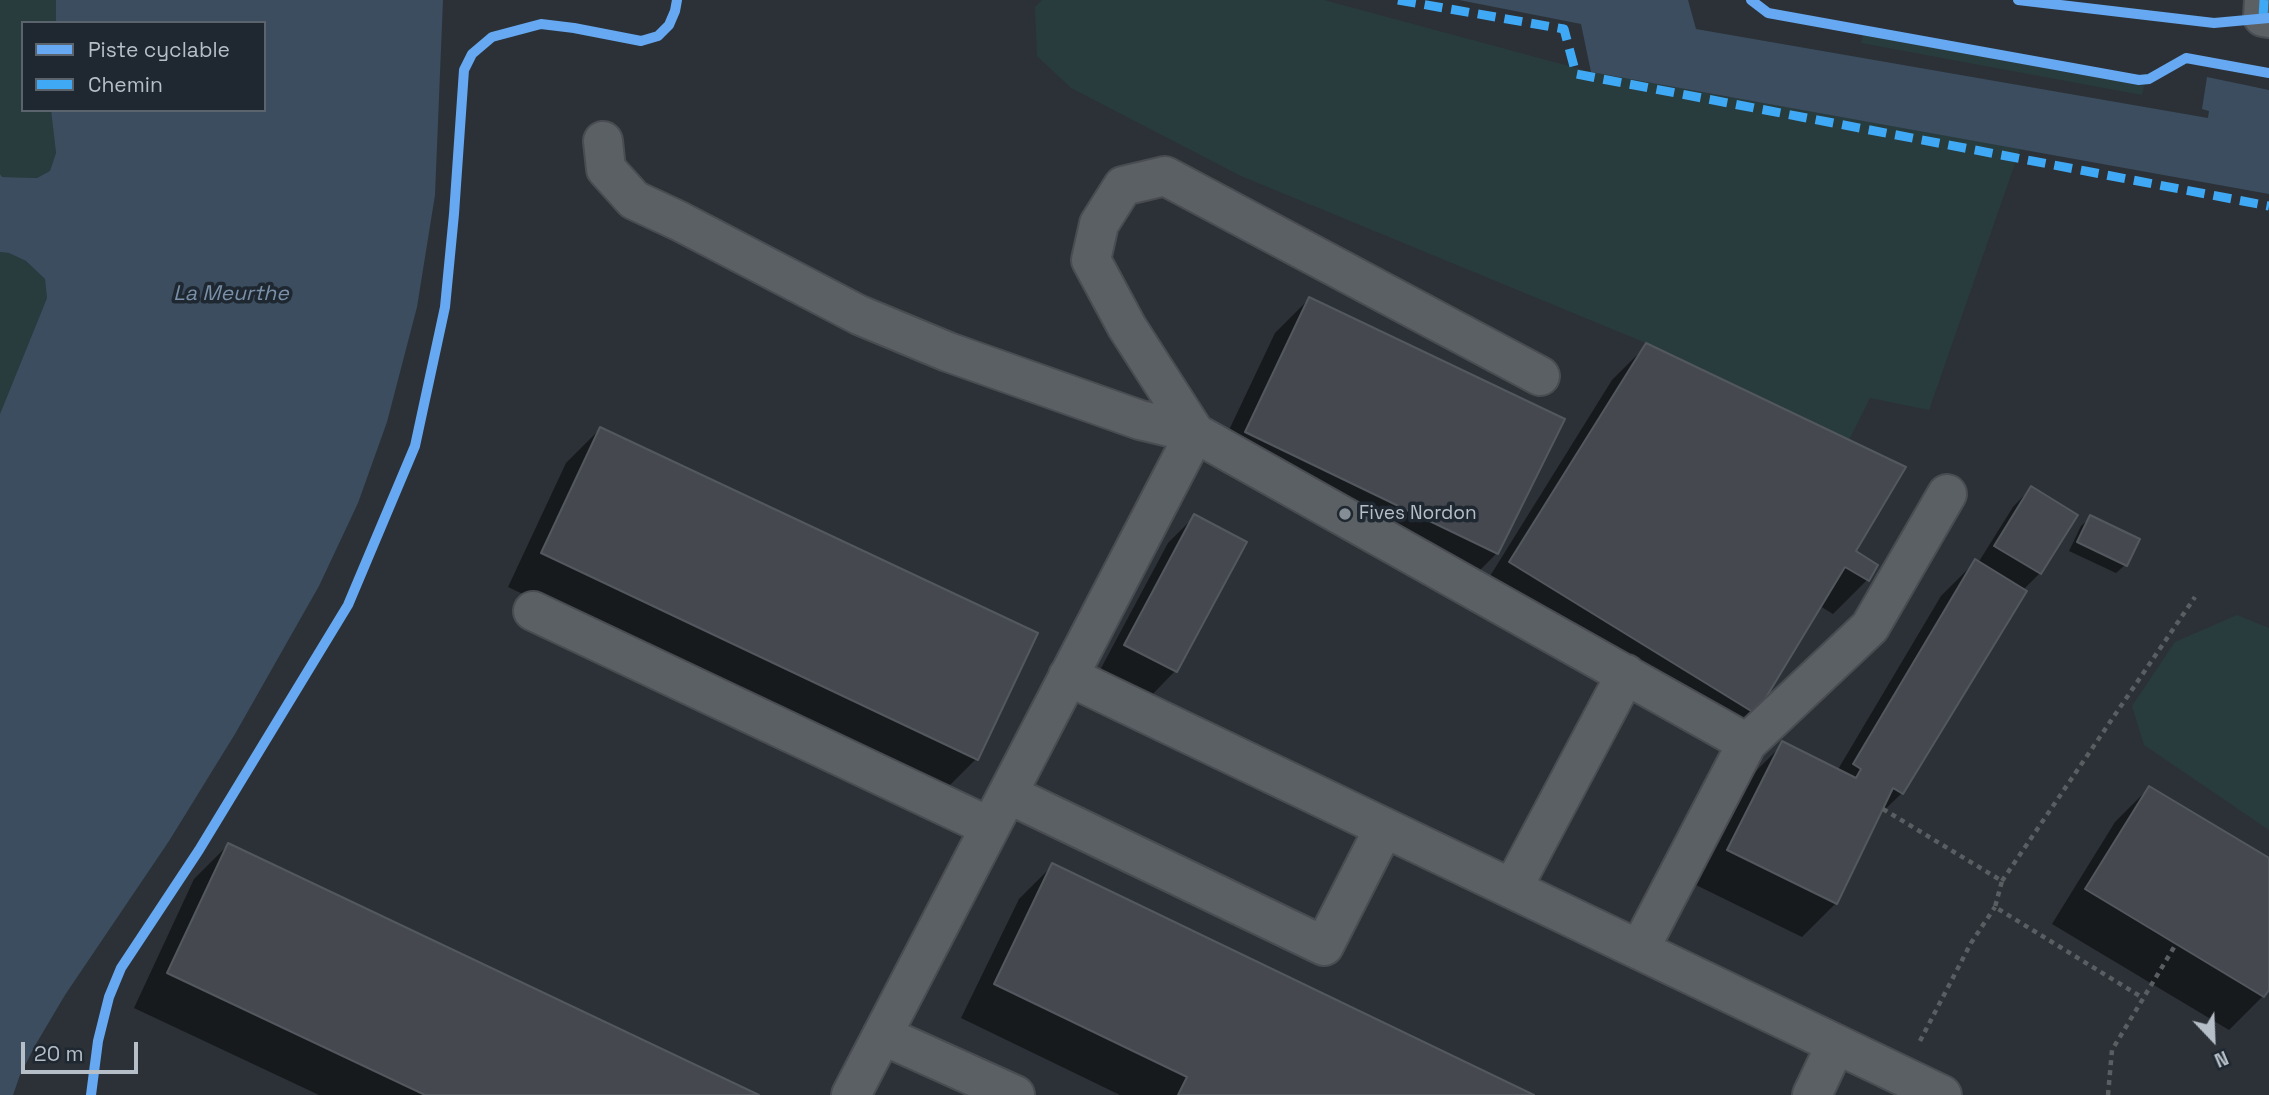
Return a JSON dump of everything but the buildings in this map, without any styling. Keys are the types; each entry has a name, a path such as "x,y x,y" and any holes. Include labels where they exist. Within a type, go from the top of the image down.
{"lane":[{"path":"603,141 606,169 634,200 859,315 948,352 1140,420 1195,433 1747,743"},
{"path":"1195,433 1127,327 1091,261 1098,224 1123,186 1164,176 1540,376"},
{"path":"851,1095 1195,433"},
{"path":"1639,950 1747,743 1870,627 1947,494"},
{"path":"533,611 1324,946 1384,828"},
{"path":"1512,889 1626,674"},
{"path":"1068,676 1836,1044 1898,1082 1942,1095"},
{"path":"882,1035 1015,1095"},
{"path":"1812,1095 1836,1044"}],"path":[{"path":"1898,1082 1971,943 1995,907 2002,881 2195,597"},
{"path":"1883,809 2002,881"},
{"path":"1995,907 2143,998"},
{"path":"2108,1095 2112,1050 2176,944"}],"shaded area":[{"path":"0,0 56,0 56,21 21,21 21,112 51,112 56,153 50,172 37,178 2,177"},
{"path":"1042,0 1324,0 1591,72 2020,149 1929,410 1870,398 1849,440 1646,343 1241,176 1071,88 1037,56 1035,7"},
{"path":"1863,35 2144,86 2142,95 1861,43"},
{"path":"0,252 26,261 45,279 47,298 0,414"},
{"path":"2237,615 2269,628 2269,830 2144,745 2132,706 2175,642"}],"water":[{"name":"La Meurthe","path":"56,0 443,0 435,195 417,307 387,422 358,503 319,586 235,734 169,841 65,995 36,1044 13,1095 0,1095 0,414 47,298 45,279 26,261 0,252 0,174 2,177 37,178 50,171 56,153 51,112 266,112 266,21 56,21"},
{"path":"1459,0 1688,0 1696,29 2208,118 2209,111 2202,109 2207,77 2269,90 2269,194 1591,72 1581,24"}],"marked path":[{"path":"1398,0 1564,29 1576,74 2269,206"},
{"path":"2263,17 2264,0"}],"cycle path":[{"path":"91,1095 98,1041 109,997 121,968 199,850 348,605 415,446 445,307 464,70 472,54 492,37 541,24 641,41 658,36 669,25 677,0"},
{"path":"1751,0 1768,13 2139,80 2149,79 2186,58 2269,73"},
{"path":"2018,0 2214,23 2269,18"}],"place":[{"name":"Fives Nordon","path":"1345,514"}]}
